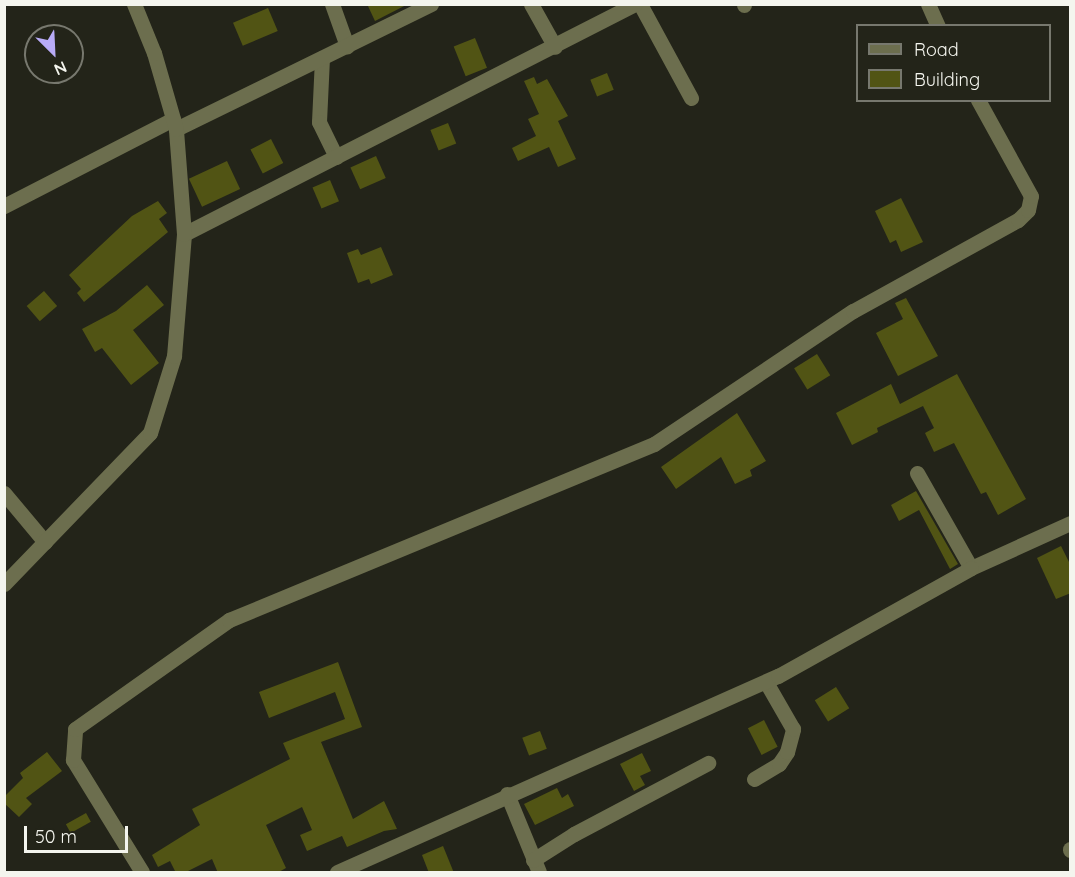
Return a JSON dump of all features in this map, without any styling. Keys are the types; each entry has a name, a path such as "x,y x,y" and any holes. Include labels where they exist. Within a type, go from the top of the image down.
{"street":[{"path":"4,584 150,433 174,356 184,234 175,124 154,53 134,4"},
{"path":"332,4 347,46"},
{"path":"4,206 175,124 322,58 431,4"},
{"path":"531,4 555,46"},
{"path":"184,234 635,4"},
{"path":"640,4 691,98"},
{"path":"928,4 937,24"},
{"path":"322,58 319,122 336,157"},
{"path":"142,873 73,760 75,729 229,620 654,444 853,311 1018,220 1028,210 1031,196 979,102"},
{"path":"917,473 971,568"},
{"path":"4,493 45,542"},
{"path":"337,873 507,794 766,681 971,568 1071,523"},
{"path":"754,779 778,764 787,752 793,729 766,681"},
{"path":"507,794 536,866 574,834 708,763"}],"building":[{"path":"367,4 408,4 375,21"},
{"path":"268,8 278,31 243,46 233,23"},
{"path":"475,38 487,68 466,76 454,47"},
{"path":"607,73 614,90 597,96 590,80"},
{"path":"534,77 537,84 547,79 568,116 558,121 576,159 558,167 549,147 518,161 512,148 536,136 528,119 539,114 524,81"},
{"path":"448,123 456,143 439,151 430,130"},
{"path":"271,139 283,163 263,173 251,149"},
{"path":"376,156 386,178 360,189 350,167"},
{"path":"227,161 240,189 202,207 189,179"},
{"path":"330,180 339,201 321,209 313,187"},
{"path":"901,198 923,242 901,252 896,240 890,243 875,211"},
{"path":"158,201 167,213 159,219 168,232 84,302 77,293 81,289 69,275 132,216"},
{"path":"381,247 393,275 371,284 369,279 358,283 347,253 358,249 361,255"},
{"path":"147,285 164,305 133,330 159,363 131,385 102,348 95,352 82,329 116,311"},
{"path":"44,291 57,306 40,321 27,306"},
{"path":"906,298 938,356 898,376 876,333 903,319 895,303"},
{"path":"817,354 830,375 807,390 794,368"},
{"path":"957,374 1026,499 998,515 986,492 981,494 954,443 934,452 925,433 934,428 923,406 877,428 878,432 852,445 836,413 891,384 900,404"},
{"path":"737,413 766,461 750,470 752,476 735,484 721,457 676,489 661,467"},
{"path":"916,491 958,564 950,569 919,510 899,521 891,505"},
{"path":"1061,546 1071,566 1071,593 1056,599 1037,558"},
{"path":"338,662 362,727 321,742 353,819 384,801 397,829 384,831 347,847 342,836 307,851 300,835 312,830 302,807 266,825 286,868 277,873 218,873 212,859 184,873 176,873 170,861 158,867 152,855 200,825 192,809 290,759 283,743 345,719 335,692 269,718 259,692"},
{"path":"836,687 849,708 828,721 815,700"},
{"path":"764,720 778,747 762,755 748,728"},
{"path":"540,731 547,749 529,756 522,738"},
{"path":"47,752 62,771 26,798 32,804 19,817 4,803 4,797 23,778 20,773"},
{"path":"642,753 651,771 640,776 645,785 634,791 620,764"},
{"path":"557,788 562,798 568,794 574,806 535,825 524,804"},
{"path":"86,813 91,822 71,833 66,824"},
{"path":"443,846 454,873 429,873 422,855"}]}
